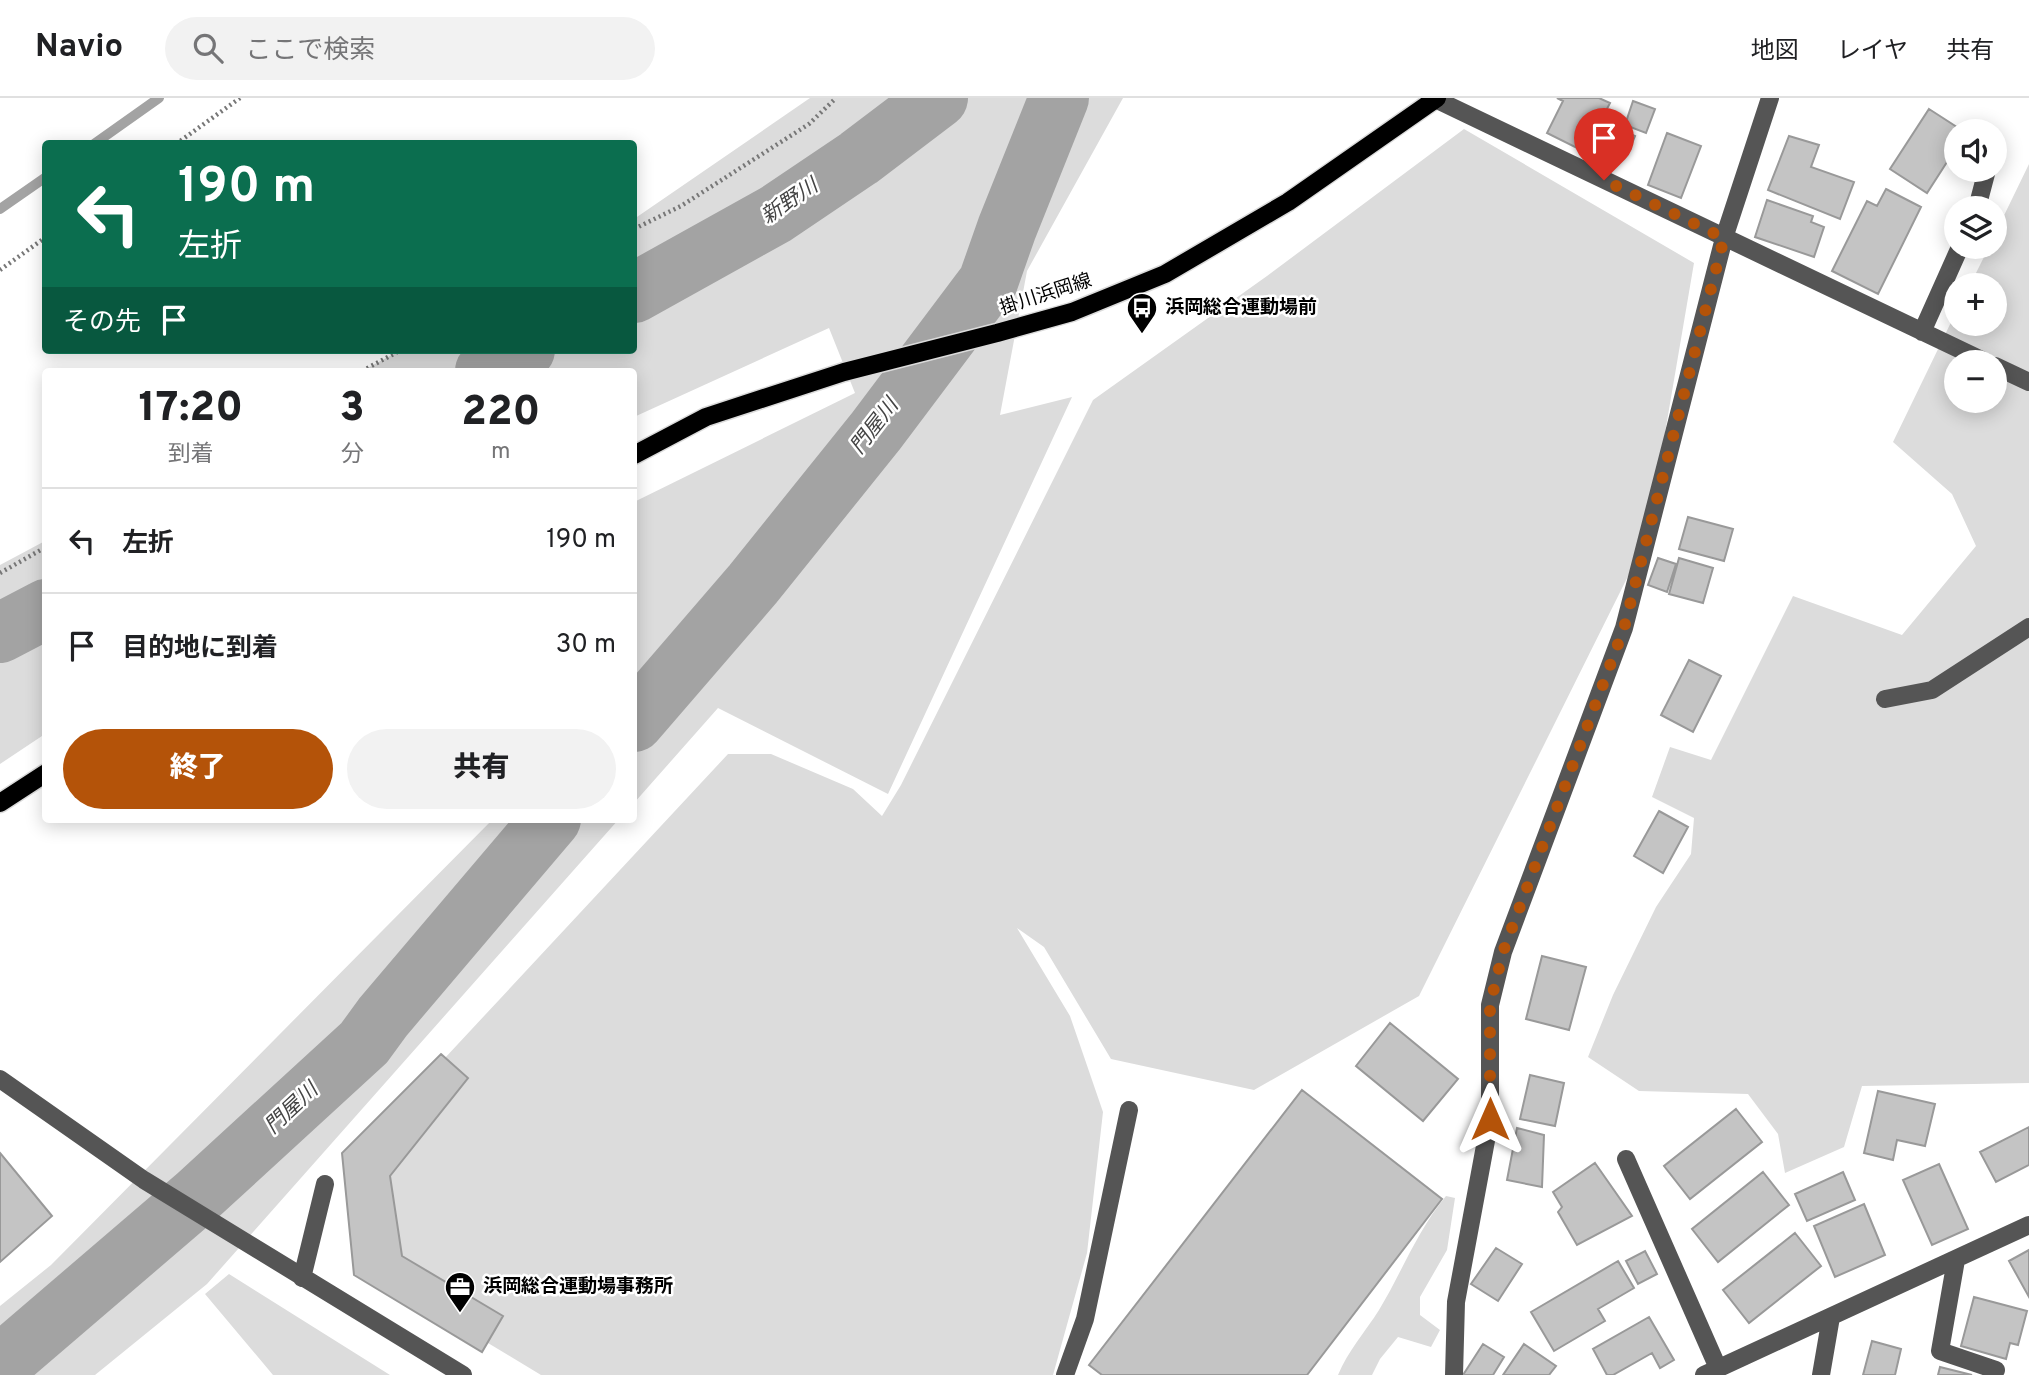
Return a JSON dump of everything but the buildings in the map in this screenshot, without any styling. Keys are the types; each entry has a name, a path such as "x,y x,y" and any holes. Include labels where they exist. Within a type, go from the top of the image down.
{"main road":[{"name":"掛川浜岡線","path":"637,454 706,417 844,372 1072,312 1165,274 1288,202 1436,99"},
{"path":"0,803 42,776"}],"street":[{"path":"1454,1375 1455,1302 1490,1119 1490,1005 1503,952 1624,628 1724,238 1770,98"},
{"path":"1436,99 1960,350"},
{"path":"1922,332 1955,259"},
{"path":"2007,372 2029,382"},
{"path":"1885,699 1933,690 2029,626"},
{"path":"0,1079 144,1180 463,1375"},
{"path":"1065,1375 1085,1319 1129,1110"},
{"path":"1626,1159 1711,1372 2029,1225"},
{"path":"302,1278 325,1184"},
{"path":"1956,1260 1940,1351 1996,1370"},
{"path":"1821,1375 1831,1317"}],"path":[{"path":"182,140 240,98"},
{"path":"637,228 681,206 808,124 836,98"},
{"path":"0,270 42,240"},
{"path":"368,368 394,354"},
{"path":"0,573 42,549"}],"shaded area":[{"path":"810,98 1123,98 1027,271 1000,415 1072,397 888,794 718,708 637,800 637,501 855,393 829,328 637,416 637,368 368,368 394,354 637,354 637,217"},
{"path":"1464,129 1694,263 1647,538 1419,996 1254,1090 1111,1059 1044,947 1017,928 1070,1016 1103,1112 1087,1253 1053,1375 541,1375 385,1281 363,1146 728,754 771,754 853,789 882,816 901,785 1093,400 1267,276"},
{"path":"2029,164 2029,1083 1862,1086 1844,1147 1785,1173 1778,1134 1748,1094 1639,1091 1588,1057 1613,995 1656,907 1691,854 1694,818 1652,797 1670,747 1711,760 1793,596 1902,635 1976,546 1952,494 1893,442 1944,336 2007,336 2007,273 1976,273 1983,259 2007,259 2007,209"},
{"path":"42,543 42,736 0,764 0,565"},
{"path":"489,823 615,823 207,1284 95,1375 0,1375 0,1306 51,1265"},
{"path":"1446,1196 1455,1198 1447,1250 1420,1297 1420,1315 1440,1330 1431,1347 1398,1337 1380,1359 1372,1375 1338,1375 1379,1310 1418,1237"},
{"path":"229,1274 390,1375 273,1375 205,1294"}],"waterway":[{"path":"100,140 159,98"},
{"name":"新野川","path":"637,291 776,214 859,158 938,98"},
{"name":"門屋川","path":"637,719 753,584 876,431 988,282 1059,98"},
{"path":"0,209 42,180"},
{"name":"新野川","path":"491,368 517,354"},
{"name":"新野川","path":"0,633 42,611"},
{"name":"門屋川","path":"0,1365 196,1197 364,1043 548,823"}],"place":[{"name":"浜岡総合運動場前","path":"1142,335"},
{"name":"浜岡総合運動場事務所","path":"460,1314"}],"route":[{"path":"1490,1119 1490,1005 1503,952 1624,628 1724,238 1604,180"}]}
